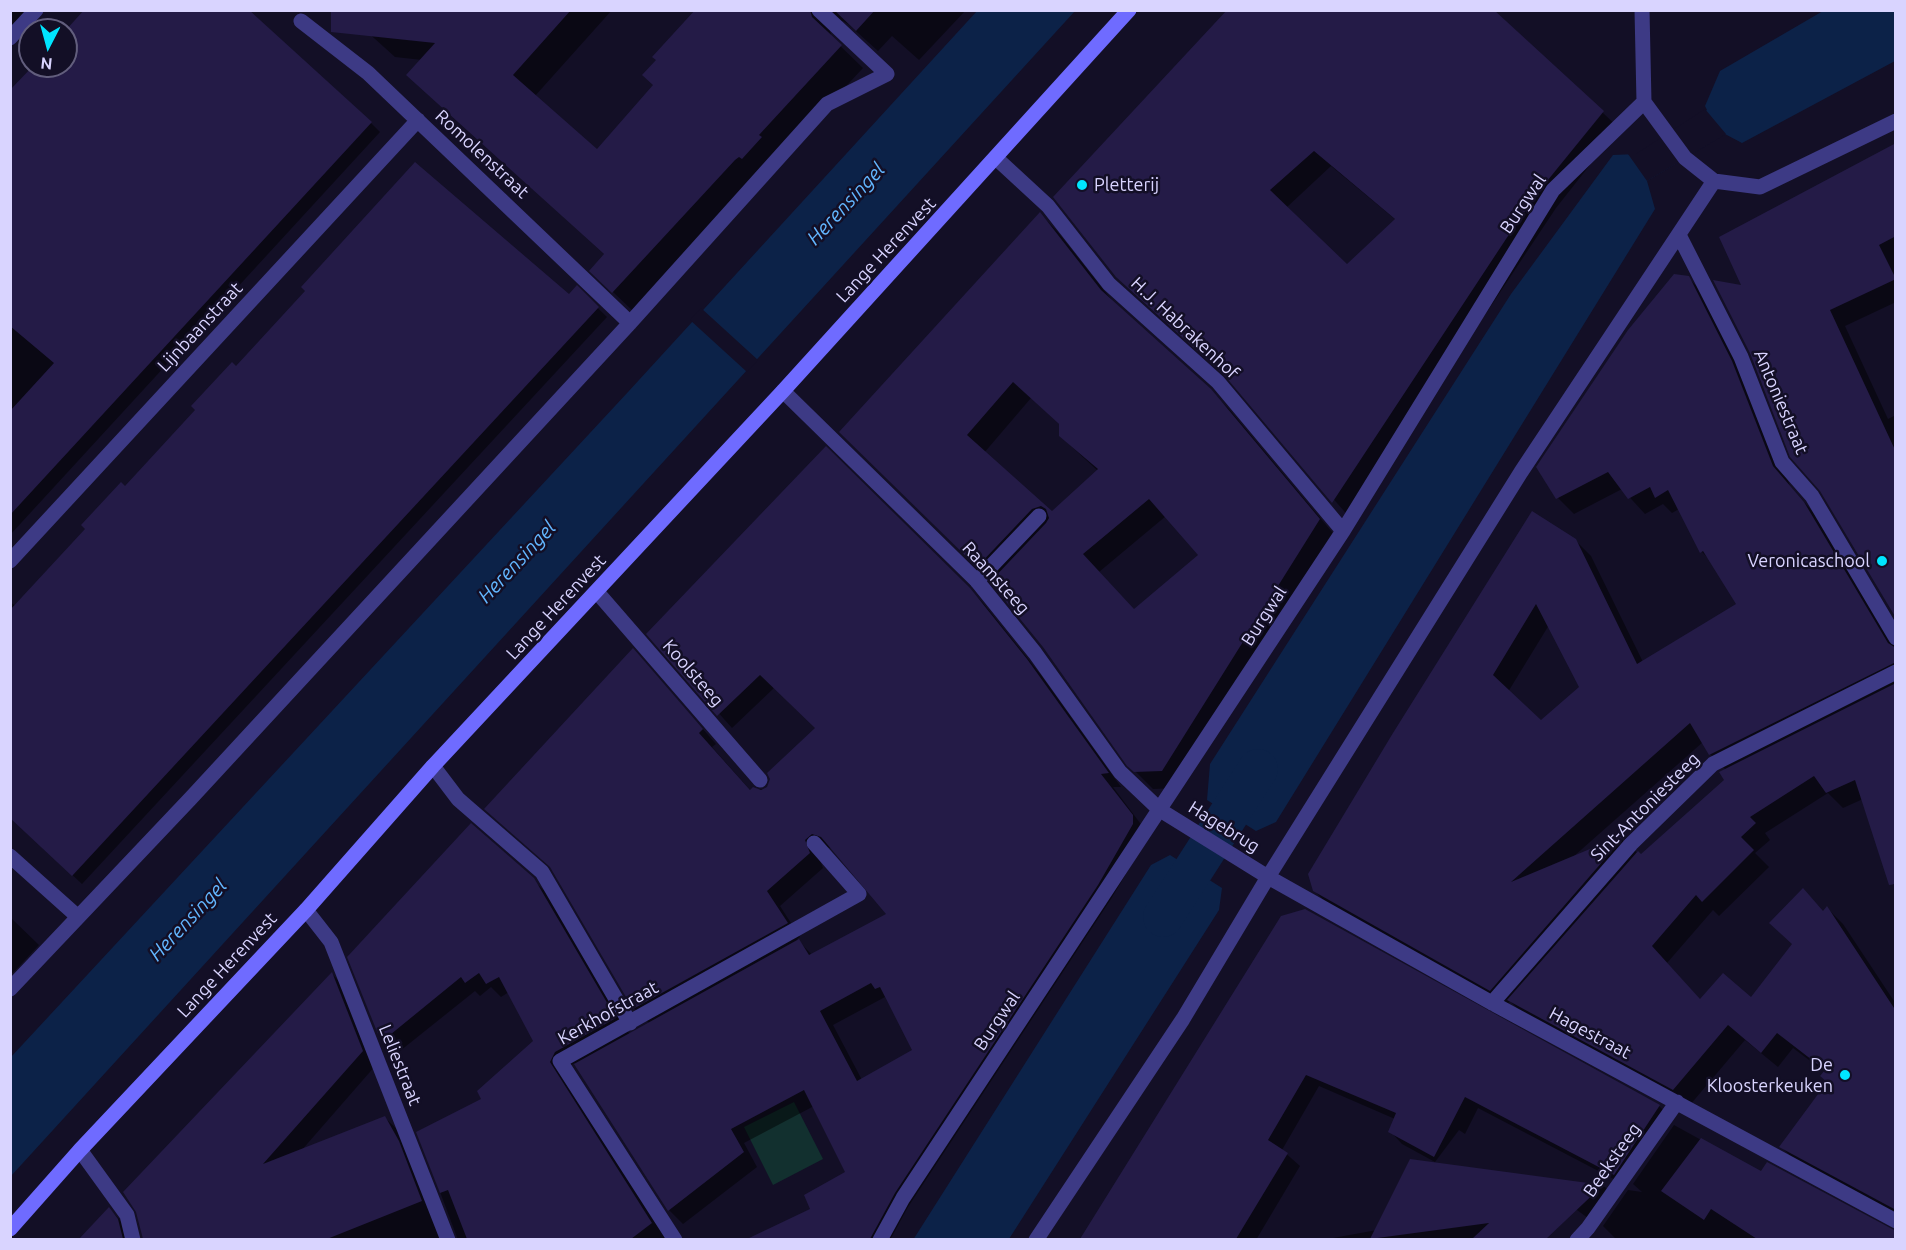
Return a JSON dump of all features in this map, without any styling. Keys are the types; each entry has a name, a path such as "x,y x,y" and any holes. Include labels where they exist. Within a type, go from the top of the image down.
{"main road":[{"name":"Lange Herenvest","path":"10,1229 80,1150 306,910 433,766 783,391 1129,10"}],"street":[{"path":"10,38 36,10"},
{"path":"10,989 191,798 630,322 827,104 887,74 819,10"},
{"path":"1642,10 1644,102 1685,158 1714,182 1760,187 1896,121"},
{"name":"Romolenstraat","path":"301,21 368,73 630,322"},
{"name":"Burgwal","path":"880,1239 903,1198 1343,531 1553,190 1644,102"},
{"name":"Lijnbaanstraat","path":"10,561 418,120"},
{"name":"H.J. Habrakenhof","path":"996,158 1048,206 1109,284 1218,382 1343,531"},
{"path":"1036,1239 1183,1019 1268,877 1521,472 1680,237 1714,182"},
{"name":"Antoniestraat","path":"1680,237 1741,357 1782,462 1812,496 1896,638"},
{"name":"Raamsteeg","path":"783,391 976,581 1035,653 1120,772 1160,810"},
{"path":"976,581 1039,516"},
{"name":"Koolsteeg","path":"597,592 760,780"},
{"name":"Sint-Antoniesteeg","path":"1492,1003 1631,844 1713,764 1896,672"},
{"path":"433,766 458,799 542,872 630,1023"},
{"name":"Hagebrug","path":"1160,810 1268,877"},
{"name":"Kerkhofstraat","path":"675,1239 560,1061 859,894 814,843"},
{"path":"10,856 77,916"},
{"name":"Hagestraat","path":"1268,877 1492,1003 1896,1221"},
{"name":"Leliestraat","path":"306,910 331,942 448,1239"},
{"name":"Beeksteeg","path":"1576,1239 1588,1228 1677,1102"},
{"path":"80,1150 127,1215 134,1239"}],"green space":[{"path":"794,1102 823,1159 773,1185 744,1127"}],"water":[{"name":"Herensingel","path":"977,11 1075,11 11,1176 11,1057 628,392"},
{"path":"1823,11 1895,11 1895,61 1742,143 1725,134 1647,181 1655,209 1276,822 1256,831 1207,800 1210,764 1511,294 1613,155 1637,154 1707,110 1705,106 1720,71"},
{"path":"1170,855 1222,888 1219,910 1009,1239 913,1240 1151,865"}],"pier":[{"path":"1705,109 1726,134 1647,181 1628,154 1636,154"},
{"path":"701,308 758,360 747,372 690,320"}],"building":[{"path":"84,10 249,10 372,122 10,515 10,411 54,363 10,326 10,90 22,78 78,78 77,18"},
{"path":"331,10 571,10 513,75 597,149 653,85 642,75 656,60 652,57 695,10 810,10 812,17 842,45 759,135 762,137 742,159 739,157 735,160 612,293 589,271 604,254 406,75 435,43 331,32"},
{"path":"834,10 875,10 856,31"},
{"path":"1227,10 1494,10 1604,111 1539,191 1332,503 1225,376 1116,277 1053,197","holes":["1314,151 1395,219 1347,264 1270,190"]},
{"path":"1896,143 1896,236 1879,245 1896,279 1830,310 1896,452 1896,618 1820,491 1790,457 1750,353 1713,280 1741,285 1719,237"},
{"path":"415,162 569,294 577,285 599,307 72,876 10,818 10,610 85,529 81,525 121,482 125,486 195,410 191,406 232,362 236,366 305,291 301,287"},
{"path":"1040,212 1101,290 1211,389 1320,519 1162,771 1134,772 1127,766 1043,647 990,582 1046,523 1049,518 1046,509 1041,506 1032,509 977,567 839,432","holes":["1013,382 1059,424 1059,436 1098,469 1052,511 967,435","1149,499 1198,555 1134,609 1083,554"]},
{"path":"1674,274 1689,276 1732,361 1773,466 1804,502 1888,643 1896,648 1896,662 1709,755 1690,723 1511,882 1621,836 1623,838 1490,991 1313,891 1308,874 1532,511 1576,539 1637,664 1736,604 1703,551 1700,553 1668,490 1655,498 1650,487 1628,499 1608,472 1556,499 1536,467 1628,330","holes":["1536,604 1579,687 1541,720 1493,675"]},
{"path":"826,446 970,588 1027,659 1109,773 1101,774 1133,815 1133,824 1098,885 895,1193 870,1239 747,1239 810,1209 804,1195 845,1172 804,1090 731,1129 744,1152 668,1211 574,1064 799,939 809,955 886,914 821,837 812,834 805,840 810,853 767,891 788,923 633,1009 550,867 484,809 633,648 703,729 699,733 750,790 753,787 761,790 767,787 770,779 767,773 815,728 760,675 717,716 646,634","holes":["871,983 875,989 880,987 912,1050 857,1081 820,1011"]},
{"path":"1896,683 1896,884 1889,885 1855,780 1826,793 1814,776 1750,817 1756,823 1741,837 1754,850 1702,902 1696,895 1652,946 1700,999 1723,973 1751,997 1792,944 1769,923 1803,888 1823,911 1827,906 1896,1011 1896,1210 1779,1147 1827,1082 1820,1076 1825,1070 1777,1033 1761,1053 1728,1025 1673,1090 1507,1000 1638,851 1641,854 1724,780 1719,772"},
{"path":"471,823 534,878 616,1018 555,1052 550,1062 652,1223 631,1239 467,1239 448,1190 440,1193 416,1132 481,1099 477,1091 533,1041 499,977 486,984 479,973 465,983 461,977 385,1039 381,1030 378,1034 347,957"},
{"path":"1305,909 1660,1105 1614,1175 1465,1097 1434,1157 1388,1132 1396,1113 1306,1075 1268,1140 1288,1153 1236,1239 1080,1239 1281,916"},
{"path":"332,972 363,1051 263,1164 385,1116 399,1141 422,1201 327,1239 143,1239 136,1212 123,1192"},
{"path":"1701,1138 1761,1171 1767,1162 1896,1231 1896,1239 1757,1239 1711,1209 1704,1220 1661,1191"},
{"path":"1410,1159 1603,1185 1546,1239 1472,1239 1489,1223 1370,1239"},
{"path":"109,1207 118,1219 123,1239 79,1239"}],"waterway":[{"path":"1163,917 1258,769"}],"place":[{"name":"Pletterij","path":"1082,185"},
{"name":"Veronicaschool","path":"1882,561"},
{"name":"De Kloosterkeuken","path":"1845,1075"}]}
